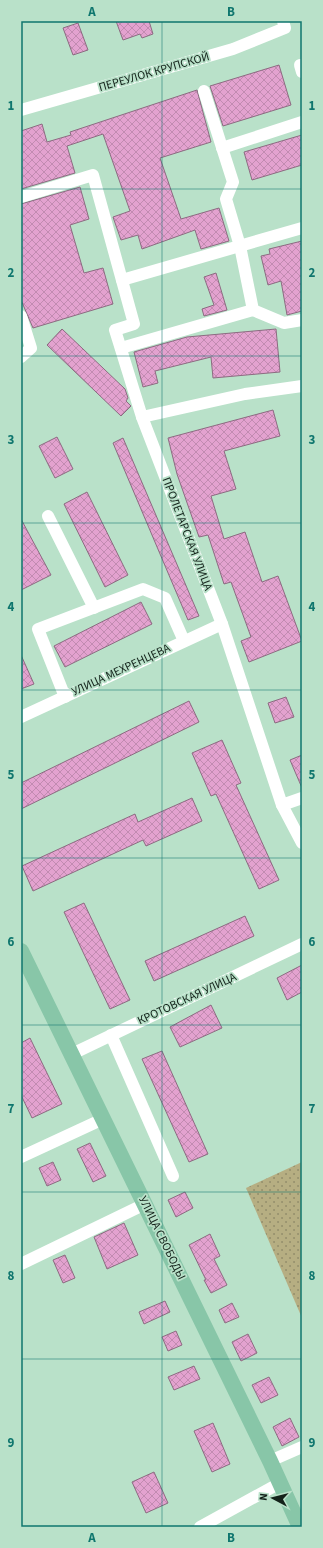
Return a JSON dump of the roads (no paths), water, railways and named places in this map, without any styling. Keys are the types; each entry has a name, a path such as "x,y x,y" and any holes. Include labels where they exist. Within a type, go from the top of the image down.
{"main road":[{"name":"УЛИЦА СВОБОДЫ","path":"21,951 270,1461 300,1527"}],"street":[{"name":"ПЕРЕУЛОК КРУПСКОЙ","path":"21,110 233,49 284,24"},
{"path":"204,91 233,182 226,198 240,246 253,310"},
{"path":"222,148 302,122"},
{"path":"21,197 93,175 122,280 302,228"},
{"name":"ПРОЛЕТАРСКАЯ УЛИЦА","path":"122,280 134,324 115,330 142,417 222,624 282,805 302,843"},
{"path":"121,348 253,310 284,323 302,320"},
{"path":"21,316 31,348 21,357"},
{"path":"142,417 245,394 302,386"},
{"path":"48,516 94,608"},
{"path":"65,697 38,629 143,589 165,598 184,642"},
{"name":"УЛИЦА МЕХРЕНЦЕВА","path":"21,717 222,624"},
{"path":"282,805 302,798"},
{"name":"КРОТОВСКАЯ УЛИЦА","path":"72,1054 302,944"},
{"path":"111,1035 173,1176"},
{"path":"21,1157 103,1119"},
{"path":"21,1264 145,1204"},
{"path":"270,1461 302,1447"},
{"path":"200,1527 280,1483"}]}
